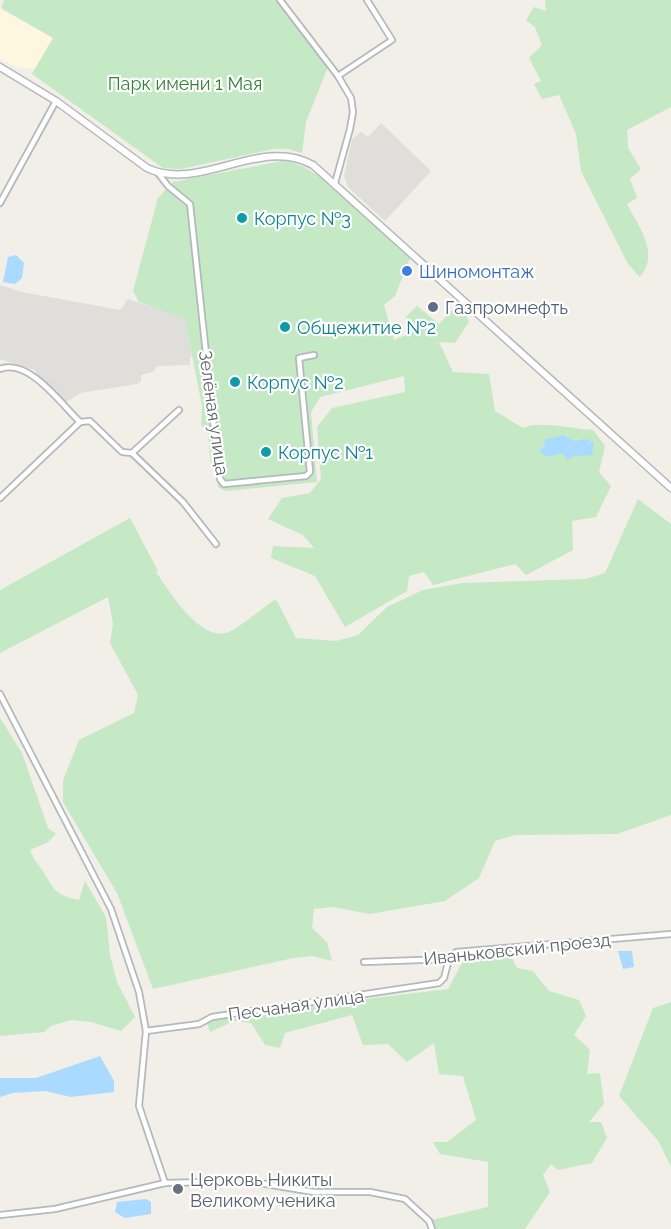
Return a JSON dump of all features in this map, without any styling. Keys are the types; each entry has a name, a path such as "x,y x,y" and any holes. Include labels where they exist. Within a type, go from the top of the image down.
{"street":[{"path":"280,0 338,76 351,98 353,112 343,162 335,183"},
{"path":"338,76 393,39 367,0"},
{"path":"0,67 56,101 147,168 158,173 182,175 288,156 306,161 335,183 671,488"},
{"path":"0,203 56,101"},
{"name":"Зелёная улица","path":"158,173 168,186 190,204 218,466 220,479 224,484 306,476 310,472 299,358 314,356"},
{"path":"1,368 16,367 32,375 80,422"},
{"path":"132,453 179,410"},
{"path":"0,498 80,422 90,422 122,452 132,453 183,502 216,544"},
{"path":"0,694 111,909 140,992 146,1031 139,1106 165,1183"},
{"name":"Иваньковский проезд","path":"364,962 449,959 456,952 671,934"},
{"name":"Песчаная улица","path":"146,1031 199,1024 212,1017 439,983 444,978 449,959"},
{"path":"0,1215 55,1209 165,1183 247,1181 314,1192 370,1192 405,1199 429,1221 432,1229"}],"shaded area":[{"path":"0,9 53,38 35,69 16,67 0,59"},
{"path":"381,123 431,171 385,221 348,187 344,176 352,139 361,132 368,137"},
{"path":"0,285 22,292 120,310 128,299 185,318 192,357 190,357 190,365 157,366 153,372 141,375 141,381 137,384 80,393 63,404 42,383 35,370 0,359"}],"green space":[{"name":"Парк имени 1 Мая","path":"4,0 278,0 328,67 306,122 302,153 288,149 273,149 181,169 163,168 32,74 53,38 1,8"},
{"path":"545,0 671,0 671,107 627,130 628,148 641,169 630,179 637,198 627,204 642,231 648,250 646,268 640,277 628,264 581,171 576,134 559,95 542,99 534,84 541,81 529,58 542,45 535,27 526,20 534,7 546,11"},
{"path":"282,161 296,164 330,184 411,256 395,296 384,305 394,340 415,331 406,317 417,306 439,324 457,305 463,308 469,322 455,343 439,342 453,372 489,374 495,411 523,428 547,425 593,430 605,446 599,472 611,486 596,517 572,521 573,550 526,575 515,564 433,585 424,572 409,576 407,591 345,627 315,576 271,558 273,546 314,548 303,535 268,519 282,498 310,493 321,479 317,427 332,408 405,392 404,376 320,397 311,412 317,482 225,491 218,487 215,469 211,466 208,433 201,425 202,406 185,319 139,302 133,291 158,198 173,182"},
{"path":"638,499 671,524 671,815 617,834 515,835 495,841 479,878 445,901 370,914 333,907 314,909 312,928 327,942 332,961 312,956 293,958 153,989 117,893 63,802 63,780 79,740 134,713 138,695 110,643 113,624 108,597 0,653 0,590 130,518 158,571 156,572 186,612 206,629 216,633 231,631 276,599 296,638 336,641 358,635 387,607 423,590 462,583 586,579 605,573"},
{"path":"0,718 22,753 48,828 56,834 48,842 30,850 33,857 55,889 63,895 79,900 85,881 106,917 110,955 117,982 135,1017 121,1031 91,1022 71,1020 51,1026 44,1032 0,1036"},
{"path":"511,956 517,968 533,971 549,991 579,1000 586,1016 574,1035 590,1050 587,1074 600,1073 604,1104 589,1122 601,1122 607,1138 592,1163 558,1170 551,1164 543,1175 550,1192 525,1229 436,1229 432,1220 488,1207 488,1162 440,1154 433,1142 447,1142 476,1120 463,1076 439,1074 434,1043 407,1062 388,1044 363,1045 352,1015 285,1033 280,1048 265,1045 251,1023 234,1021 210,1032 207,1023 215,1018 240,1019 244,1014 448,989 463,961"},
{"path":"671,1002 671,1167 659,1142 619,1096 653,1008"}],"water":[{"path":"16,255 24,263 22,278 15,284 3,282 8,257"},
{"path":"564,435 573,441 587,439 594,443 592,455 574,456 568,460 562,453 547,457 539,451 545,445 544,440"},
{"path":"618,951 632,951 634,967 623,969"},
{"path":"100,1056 114,1081 114,1092 71,1097 45,1091 13,1093 0,1097 0,1078 36,1078"},
{"path":"146,1199 151,1202 151,1214 125,1218 115,1212 117,1202"}],"place":[{"name":"Корпус №3","path":"242,218"},
{"name":"Шиномонтаж","path":"407,271"},
{"name":"Газпромнефть","path":"433,307"},
{"name":"Общежитие №2","path":"285,327"},
{"name":"Корпус №2","path":"235,382"},
{"name":"Корпус №1","path":"266,452"},
{"name":"Церковь Никиты Великомученика","path":"178,1189"}]}
